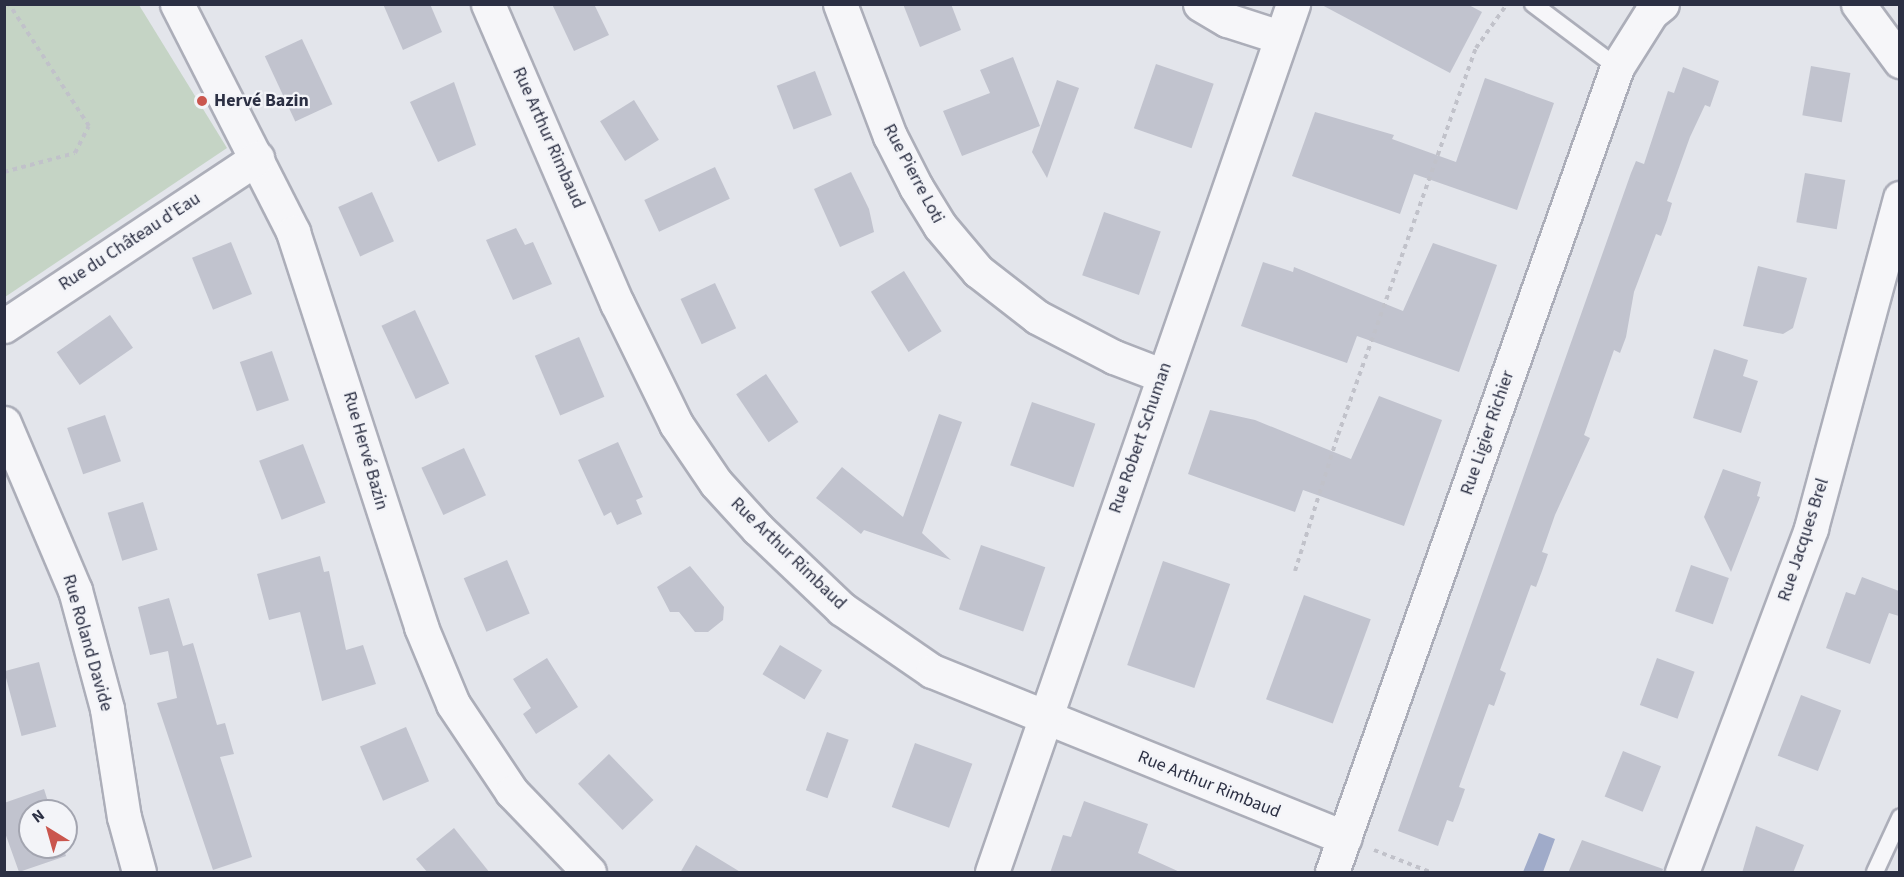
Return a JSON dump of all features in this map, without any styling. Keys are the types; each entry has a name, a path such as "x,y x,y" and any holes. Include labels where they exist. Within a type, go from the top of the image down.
{"street":[{"name":"Rue Hervé Bazin","path":"177,4 293,232 421,627 453,704 512,792 589,873"},
{"name":"Rue Arthur Rimbaud","path":"488,4 617,303 676,424 716,483 842,609 932,671 1046,720 1346,838"},
{"name":"Rue Pierre Loti","path":"840,4 890,136 916,187 940,226 978,271 1037,317 1114,357 1161,375"},
{"path":"1200,4 1227,20 1280,37"},
{"name":"Rue Robert Schuman","path":"992,873 1046,720 1161,375 1293,4"},
{"name":"Rue Ligier Richier","path":"1332,873 1617,67 1651,13 1662,4"},
{"path":"1858,4 1899,61"},
{"name":"Rue du Château d'Eau","path":"4,326 257,158"},
{"name":"Rue Jacques Brel","path":"1682,873 1811,528 1899,198"},
{"name":"Rue Roland Davide","path":"4,423 75,590 107,709 124,817 139,873"}],"lane":[{"path":"1533,4 1617,67"},
{"path":"1875,873 1899,818"}],"path":[{"path":"4,172 75,153 89,126 9,4"},
{"path":"1295,571 1338,435 1476,48 1507,4"},
{"path":"1346,838 1430,873"}],"green space":[{"path":"5,4 139,5 227,148 5,297"}],"water":[{"path":"1539,833 1555,839 1543,872 1523,872"}],"building":[{"path":"383,4 430,4 442,32 403,50"},
{"path":"552,4 594,4 609,35 574,51"},
{"path":"903,4 951,4 961,30 920,47"},
{"path":"1320,4 1467,4 1482,12 1450,73"},
{"path":"302,39 332,104 295,122 265,56"},
{"path":"1013,57 1040,126 962,156 943,111 990,93 980,70"},
{"path":"1156,64 1214,84 1192,148 1134,128"},
{"path":"1811,66 1850,73 1842,122 1802,115"},
{"path":"1683,67 1719,81 1710,107 1705,105 1690,137 1667,201 1672,203 1667,220 1661,236 1656,234 1634,292 1626,337 1620,353 1614,350 1584,435 1590,438 1555,515 1542,552 1548,554 1542,571 1536,587 1531,585 1500,670 1506,673 1494,706 1489,704 1459,787 1465,789 1459,806 1453,822 1447,820 1438,846 1398,831 1631,173 1636,161 1644,164 1668,91 1674,93"},
{"path":"815,71 832,115 794,130 777,86"},
{"path":"1485,78 1554,103 1517,210 1414,174 1400,214 1292,176 1315,112 1394,135 1392,139 1456,162"},
{"path":"1057,80 1079,88 1047,178 1032,152"},
{"path":"454,82 476,145 438,162 410,102"},
{"path":"634,100 659,140 625,161 600,121"},
{"path":"715,167 730,199 659,232 644,200"},
{"path":"851,172 869,209 874,232 840,247 814,189"},
{"path":"1805,173 1845,180 1837,229 1796,222"},
{"path":"372,192 394,241 360,256 338,207"},
{"path":"1104,212 1161,232 1139,295 1082,275"},
{"path":"516,228 525,245 533,242 552,284 513,300 486,240"},
{"path":"231,242 252,294 213,310 192,258"},
{"path":"1433,243 1497,265 1459,372 1357,336 1347,363 1241,326 1263,262 1293,272 1294,267 1403,311"},
{"path":"1758,266 1807,278 1793,328 1783,334 1743,326"},
{"path":"904,271 942,331 909,352 871,292"},
{"path":"715,283 736,328 702,344 681,299"},
{"path":"415,310 449,383 416,399 381,326"},
{"path":"110,315 133,348 80,385 57,352"},
{"path":"579,337 604,397 560,416 535,356"},
{"path":"1714,349 1748,360 1743,376 1758,381 1741,433 1693,418"},
{"path":"272,351 289,400 257,411 240,362"},
{"path":"766,374 798,422 769,442 736,394"},
{"path":"1379,396 1442,420 1404,526 1303,490 1295,512 1188,474 1210,410 1255,420 1351,459"},
{"path":"1032,402 1095,424 1074,487 1010,465"},
{"path":"939,414 962,422 922,533 951,560 864,530 861,534 816,498 842,467 903,517"},
{"path":"105,415 121,461 83,474 67,428"},
{"path":"618,442 643,497 636,500 642,514 617,525 611,512 604,516 578,460"},
{"path":"303,444 326,503 282,520 259,461"},
{"path":"464,448 486,495 443,515 421,468"},
{"path":"1723,469 1761,482 1757,496 1760,497 1731,572 1704,517"},
{"path":"143,502 158,550 122,561 108,513"},
{"path":"981,545 1045,567 1023,631 959,609"},
{"path":"320,556 324,572 329,571 346,650 363,645 376,684 322,701 300,612 269,620 257,574"},
{"path":"507,560 530,613 486,632 464,578"},
{"path":"1163,561 1230,584 1194,688 1127,665"},
{"path":"1691,565 1729,578 1713,624 1675,611"},
{"path":"690,566 724,607 723,620 708,632 695,632 679,612 670,612 657,587"},
{"path":"1862,577 1899,591 1899,616 1889,613 1870,664 1826,648 1846,592 1855,595"},
{"path":"1304,595 1371,619 1333,724 1266,699"},
{"path":"169,598 183,646 193,643 217,725 225,723 234,754 220,757 252,857 213,870 157,703 177,698 168,651 150,655 138,607"},
{"path":"780,645 822,670 804,699 762,674"},
{"path":"547,658 578,707 536,734 523,714 531,708 513,679"},
{"path":"1657,658 1695,672 1677,719 1640,705"},
{"path":"39,662 56,727 22,736 4,671"},
{"path":"1801,695 1841,710 1818,771 1778,756"},
{"path":"406,727 429,781 383,801 360,747"},
{"path":"827,732 849,740 827,798 806,790"},
{"path":"915,743 972,764 949,828 892,807"},
{"path":"1623,751 1661,766 1643,812 1605,796"},
{"path":"609,754 653,800 623,830 578,784"},
{"path":"44,789 47,799 18,799 18,859 57,859 19,872 4,830 4,803"},
{"path":"1084,801 1148,824 1138,853 1182,873 1050,873 1063,835 1071,837"},
{"path":"1756,826 1804,845 1793,873 1742,873"},
{"path":"454,828 490,873 428,873 416,859"},
{"path":"1582,840 1663,869 1662,873 1568,873"},
{"path":"696,845 742,873 680,873"}],"place":[{"name":"Hervé Bazin","path":"202,101"}]}
